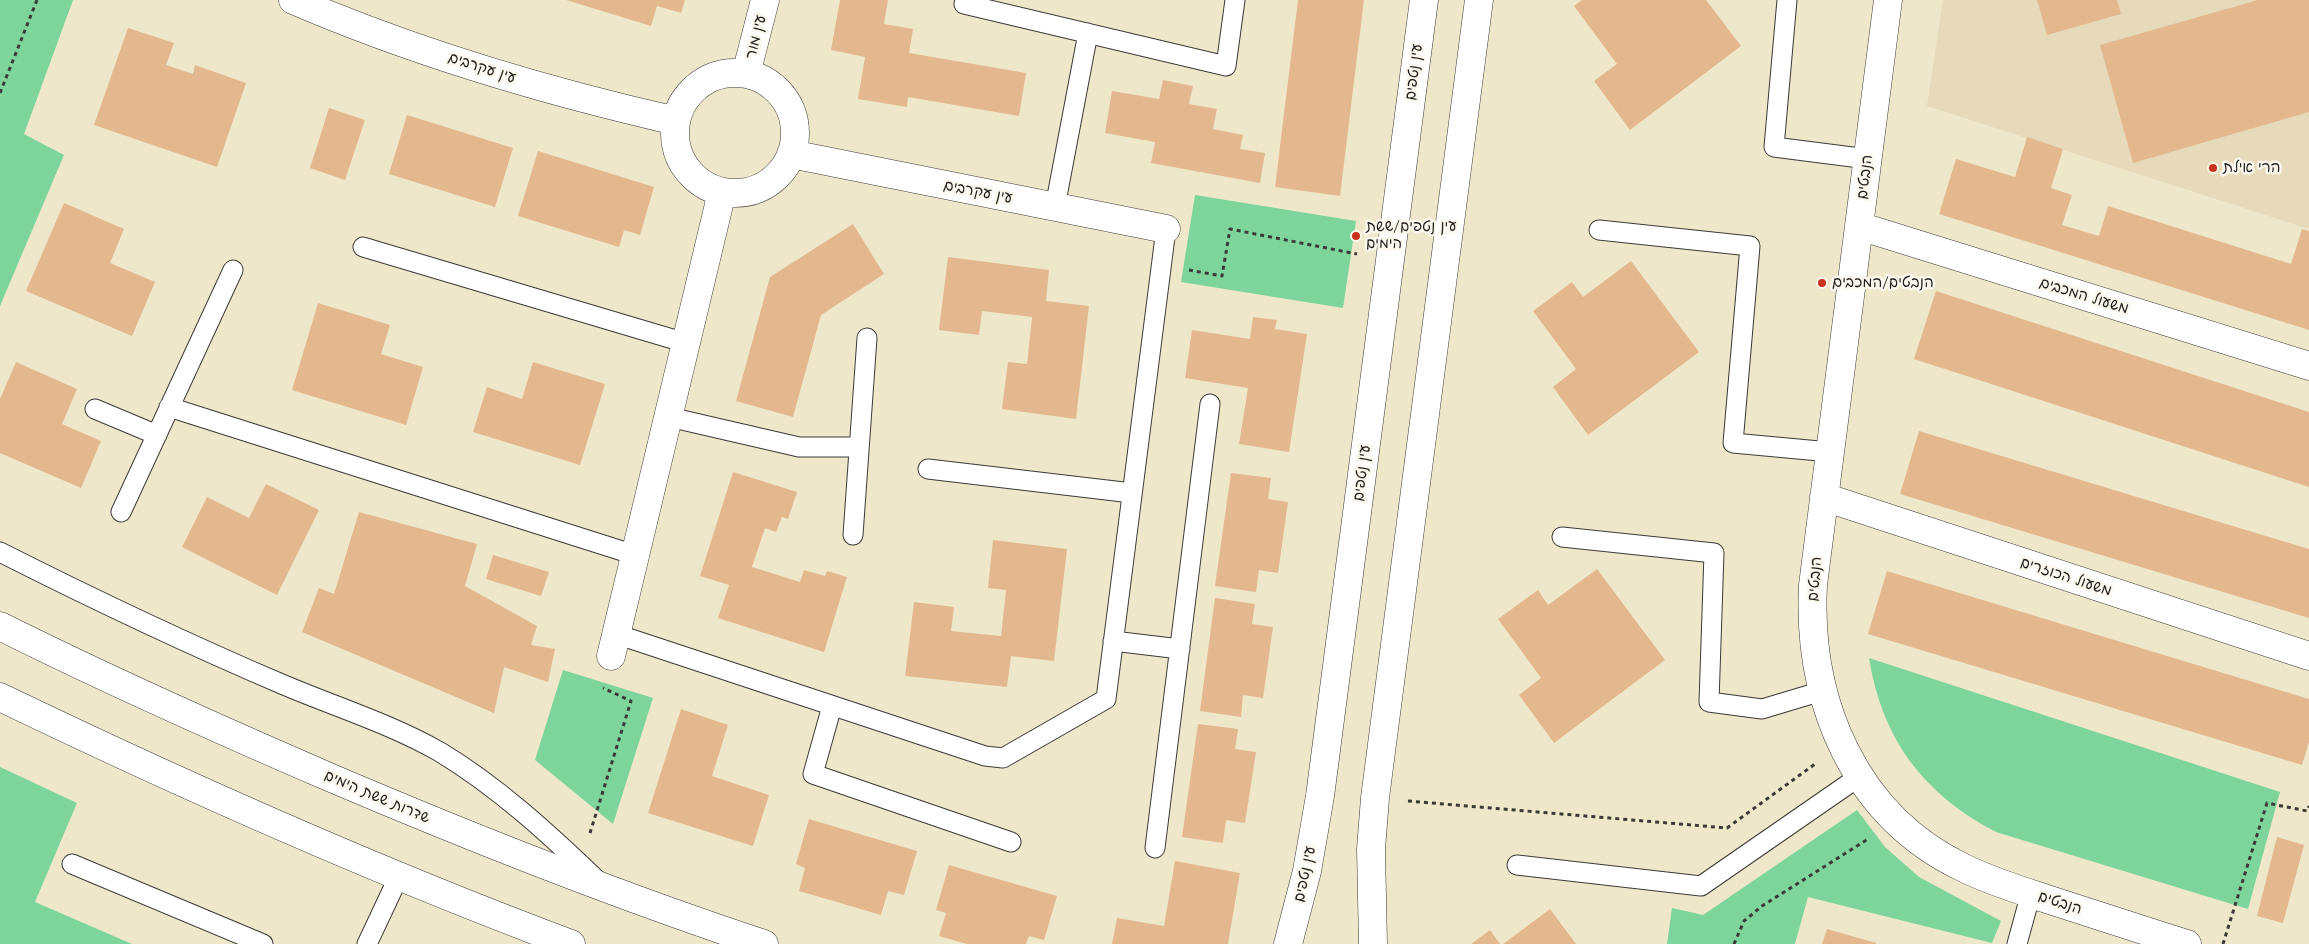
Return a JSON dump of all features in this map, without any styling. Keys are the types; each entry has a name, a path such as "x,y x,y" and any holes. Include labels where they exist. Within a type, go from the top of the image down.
{"street":[{"name":"עין עקרבים","path":"293,0 323,6 447,58 598,103 676,121"},
{"name":"עין מור","path":"746,74 765,0"},
{"name":"עין נטפים","path":"1288,944 1307,870 1317,812 1424,0"},
{"path":"1374,944 1370,849 1375,798 1479,0"},
{"name":"הנבטים","path":"1888,0 1813,585 1811,620 1814,656 1822,692 1833,727 1860,776 1896,821 1927,847 1963,868 2031,893 2186,944"},
{"path":"728,73 746,74 771,85 784,99 792,116 794,126 791,154 782,170 760,188 742,193 722,192 698,181 685,167 675,140 676,121 687,96 701,83 709,78 728,73"},
{"name":"עין עקרבים","path":"791,154 1166,229"},
{"path":"614,645 722,192"},
{"name":"משעול המכבים","path":"1859,226 2309,366"},
{"name":"משעול הכוזרים","path":"1824,497 2309,656"},
{"name":"שדרות ששת הימים","path":"0,626 150,698 422,817 606,888 764,944"},
{"path":"0,697 207,794 399,876 571,944"}],"lane":[{"path":"964,4 1226,66 1235,0"},
{"path":"1787,0 1774,147 1868,160"},
{"path":"1055,207 1088,34"},
{"path":"614,645 832,706 985,756 1003,758 1106,699 1166,229"},
{"path":"1599,230 1750,246 1733,443 1830,452"},
{"path":"362,247 686,343"},
{"path":"121,512 233,270"},
{"path":"853,535 867,338"},
{"path":"1155,848 1210,404"},
{"path":"169,407 635,555"},
{"path":"95,409 156,435"},
{"path":"669,417 799,446 860,448"},
{"path":"928,469 1132,493"},
{"path":"1562,537 1714,553 1709,702 1762,709 1822,692"},
{"path":"0,552 167,633 420,742 457,763 486,785 559,844 606,888"},
{"path":"1113,641 1180,649"},
{"path":"832,706 812,774 1011,842"},
{"path":"1517,865 1701,886 1860,776"},
{"path":"72,864 263,944"},
{"path":"367,944 399,876"},
{"path":"2017,944 2031,893"}],"path":[{"path":"0,93 37,0"},
{"path":"1186,270 1222,276 1230,229 1390,261"},
{"path":"580,864 631,701 602,689 614,645"},
{"path":"1375,798 1727,828 1842,745"},
{"path":"2223,944 2267,803 2307,811 2309,806"},
{"path":"1734,944 1744,921 1762,906 1896,821"}],"shaded area":[{"name":"הרי אילת","path":"1943,0 2309,0 2309,229 1927,106"}],"green space":[{"path":"0,0 73,0 24,134 64,155 0,306"},
{"path":"1195,195 1356,221 1343,308 1181,282"},
{"path":"1869,658 2280,792 2248,909 1996,832 1970,817 1927,782 1910,761 1896,739 1884,714 1875,687"},
{"path":"563,670 653,698 613,824 535,760"},
{"path":"0,767 77,803 35,902 132,944 0,944"},
{"path":"1857,810 1885,847 1919,877 2001,921 1992,943 1808,897 1795,944 1667,944 1672,908 1703,915"}],"building":[{"path":"566,0 685,0 681,13 657,6 651,26"},
{"path":"840,0 888,0 884,24 913,29 909,53 1026,73 1019,116 908,97 907,107 858,99 865,57 831,50"},
{"path":"1298,0 1364,0 1340,196 1275,187"},
{"path":"1582,0 1706,0 1741,46 1630,130 1594,81 1617,64 1574,6"},
{"path":"2037,0 2117,0 2121,14 2047,35"},
{"path":"2258,0 2309,0 2309,112 2133,163 2100,45"},
{"path":"128,28 174,43 166,65 193,74 195,65 246,83 217,167 94,125"},
{"path":"1163,80 1193,86 1189,104 1217,109 1213,129 1243,135 1240,149 1265,153 1260,183 1151,163 1155,142 1105,133 1112,91 1159,99"},
{"path":"329,108 365,120 345,180 310,168"},
{"path":"407,115 513,148 495,207 389,174"},
{"path":"2027,137 2063,149 2051,188 2072,195 2062,225 2099,236 2108,206 2291,264 2302,229 2309,231 2309,330 1939,214 1956,159 2015,177"},
{"path":"538,151 654,187 640,235 624,230 619,247 518,216"},
{"path":"64,203 124,229 110,263 155,282 132,336 26,291"},
{"path":"853,224 884,274 821,315 793,417 736,401 770,277"},
{"path":"948,257 1049,270 1046,301 1089,306 1076,419 1002,409 1008,362 1027,364 1032,317 982,311 979,335 939,330"},
{"path":"1631,261 1699,352 1588,435 1553,387 1576,369 1533,311 1572,282 1583,297"},
{"path":"1936,291 2309,412 2309,487 1914,359"},
{"path":"318,303 390,325 381,354 423,367 406,425 292,390"},
{"path":"1253,317 1277,320 1275,329 1307,334 1289,452 1239,444 1248,388 1185,378 1192,330 1250,339"},
{"path":"16,362 77,389 62,424 101,441 81,488 0,453 0,399"},
{"path":"533,362 605,384 580,465 473,432 487,387 522,399"},
{"path":"1919,431 2309,549 2309,618 1900,494"},
{"path":"733,472 797,492 788,519 782,517 776,532 765,528 752,567 800,582 804,570 825,576 827,571 847,577 824,652 718,618 729,585 700,576"},
{"path":"1231,473 1271,478 1268,499 1288,502 1278,573 1259,570 1256,592 1215,586"},
{"path":"266,484 319,510 277,595 182,547 207,497 249,518"},
{"path":"359,512 477,544 465,586 537,626 531,645 555,649 548,682 504,667 494,713 302,632 319,588 334,594"},
{"path":"993,540 1067,549 1054,661 1011,656 1007,687 905,676 914,602 954,607 951,631 1001,636 1006,590 988,588"},
{"path":"493,555 549,572 541,596 486,579"},
{"path":"1597,569 1665,660 1554,743 1519,695 1541,678 1498,619 1538,590 1548,605"},
{"path":"1887,571 2309,699 2309,742 2302,765 1868,634"},
{"path":"1215,598 1255,604 1252,624 1273,627 1263,698 1243,695 1241,717 1200,711"},
{"path":"681,709 728,725 712,776 769,795 753,846 648,813"},
{"path":"1198,724 1238,729 1235,749 1256,752 1245,823 1226,820 1223,843 1182,837"},
{"path":"809,819 917,851 904,895 888,891 881,915 799,891 805,868 796,864"},
{"path":"2277,837 2304,845 2283,923 2257,916"},
{"path":"1175,861 1240,873 1228,944 1112,944 1117,918 1164,926"},
{"path":"949,865 1057,896 1044,940 1029,936 1026,944 967,944 939,936 946,913 936,910"},
{"path":"1550,909 1576,944 1503,944"},
{"path":"1827,929 1876,943 1876,944 1822,944"},
{"path":"1490,930 1500,944 1471,944"}],"place":[{"name":"הרי אילת","path":"2213,168"},
{"name":"עין נטפים/ששת הימים","path":"1356,236"},
{"name":"הנבטים/המכבים","path":"1822,283"}]}
